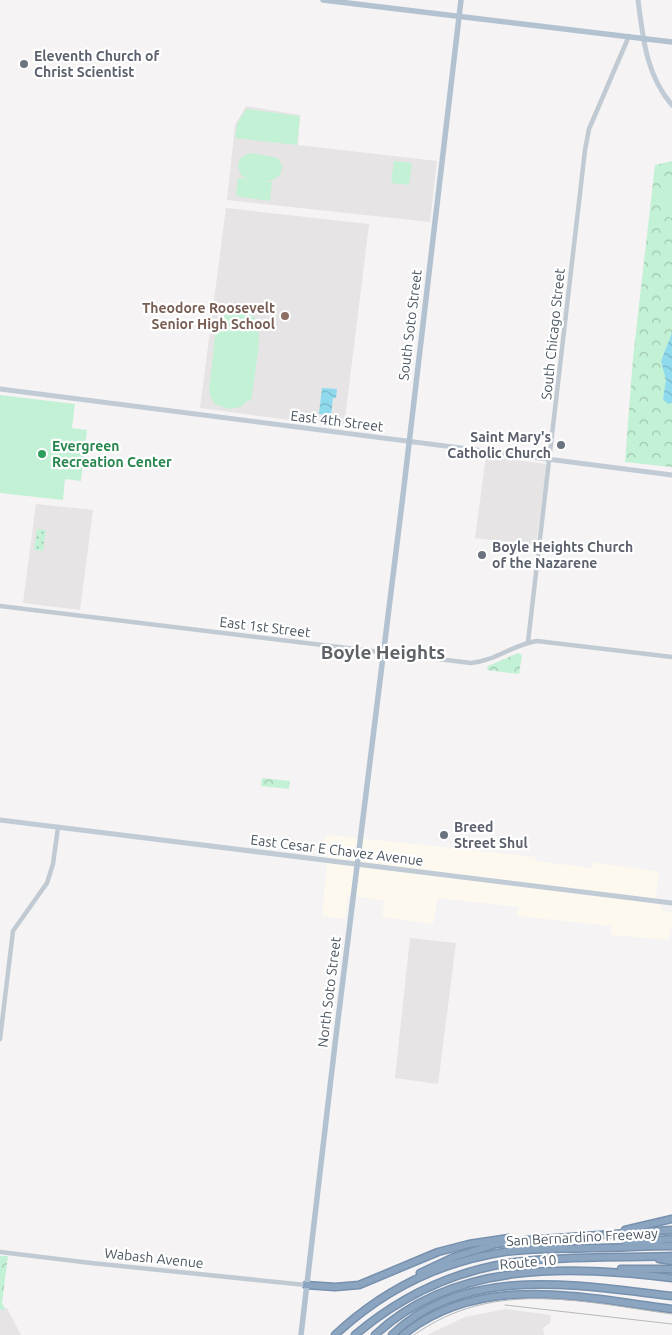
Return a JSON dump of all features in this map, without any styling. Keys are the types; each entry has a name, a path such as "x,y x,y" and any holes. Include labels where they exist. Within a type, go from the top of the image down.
{"highway":[{"path":"594,1236 672,1219"},
{"path":"594,1236 672,1230"},
{"name":"Route 10","path":"379,1300 415,1276 454,1257 496,1244 550,1238 594,1236"},
{"path":"306,1285 335,1287 359,1285 418,1259 475,1243 508,1238 550,1238"},
{"path":"592,1248 672,1238"},
{"name":"San Bernardino Freeway","path":"335,1335 355,1317 379,1300 421,1277 454,1264 518,1251 672,1246"},
{"name":"San Bernardino Freeway","path":"355,1335 386,1311 409,1297 442,1282 475,1271 505,1264 540,1260 672,1256"},
{"path":"650,1257 672,1261"},
{"path":"608,1272 624,1269 672,1269"},
{"name":"Route 10","path":"394,1319 414,1306 442,1293 490,1278 526,1272 608,1272 672,1278"},
{"path":"392,1335 421,1314 450,1299 484,1290 518,1285 562,1284 672,1296"},
{"path":"403,1335 446,1308 470,1300 508,1296 555,1295 672,1309"},
{"path":"375,1335 394,1319"},
{"path":"381,1335 394,1319"}],"main road":[{"path":"323,0 672,42"},
{"name":"South Soto Street","path":"384,653 461,0"},
{"path":"638,0 647,59 655,80 672,105"},
{"name":"East 4th Street","path":"0,389 672,475"},
{"name":"North Soto Street","path":"301,1335 384,653"},
{"name":"East Cesar E Chavez Avenue","path":"0,820 672,903"}],"street":[{"name":"South Chicago Street","path":"528,642 585,150 589,129 630,36"},
{"name":"East 1st Street","path":"0,606 471,663 483,662 528,642 547,641 672,657"},
{"path":"0,1039 13,931 42,892 49,878 54,864 58,827"},
{"name":"Wabash Avenue","path":"0,1252 306,1285"}],"shaded area":[{"path":"246,106 300,115 298,145 437,161 430,222 227,200 235,125"},
{"name":"Theodore Roosevelt Senior High School","path":"226,208 369,224 344,427 200,408"},
{"path":"486,456 547,464 536,545 475,538"},
{"path":"36,504 93,510 80,610 23,603"},
{"path":"325,836 535,857 536,861 592,868 594,862 659,872 656,897 663,911 672,912 672,929 670,929 669,940 611,935 611,926 517,916 519,907 438,898 433,924 382,917 384,901 348,895 345,919 322,916 328,853 323,852"},
{"path":"410,938 456,943 438,1084 395,1078"},
{"path":"7,1308 21,1335 0,1335 0,1310"},
{"path":"506,1309 551,1315 550,1323 543,1328 544,1335 427,1335 465,1317"}],"green space":[{"path":"246,109 300,116 297,145 235,138 237,124"},
{"path":"251,153 278,158 282,166 278,177 273,180 261,181 243,177 238,166 240,159"},
{"path":"394,161 412,163 409,185 391,183"},
{"path":"672,161 672,467 625,462 633,358 655,165"},
{"path":"238,178 272,182 270,201 236,196"},
{"path":"672,191 672,218 670,218 665,211 662,193"},
{"path":"237,310 250,314 257,322 259,331 258,351 251,401 248,400 241,407 228,409 215,404 209,391 216,328 224,316"},
{"name":"Evergreen Recreation Center","path":"0,395 75,404 72,428 87,430 81,481 65,479 63,500 0,493"},
{"path":"37,529 46,530 43,551 34,550"},
{"path":"518,653 522,655 519,674 487,670 488,666"},
{"path":"262,778 290,781 289,789 261,786"},
{"path":"0,1256 8,1256 2,1303 5,1309 0,1310"}],"water":[{"path":"672,333 672,403 668,404 663,399 666,380 661,361"},
{"path":"322,388 337,389 336,398 333,398 331,416 319,414"}],"railway":[{"path":"414,1335 444,1317 475,1306 507,1300 572,1300 672,1314"},
{"path":"505,1305 672,1324"}],"place":[{"name":"Eleventh Church of Christ Scientist","path":"24,64"},
{"name":"Theodore Roosevelt Senior High School","path":"285,316"},
{"name":"Saint Mary's Catholic Church","path":"561,445"},
{"name":"Evergreen Recreation Center","path":"42,454"},
{"name":"Boyle Heights Church of the Nazarene","path":"482,555"},
{"name":"Breed Street Shul","path":"444,835"}],"district":[{"name":"Boyle Heights","path":"383,652"}]}
